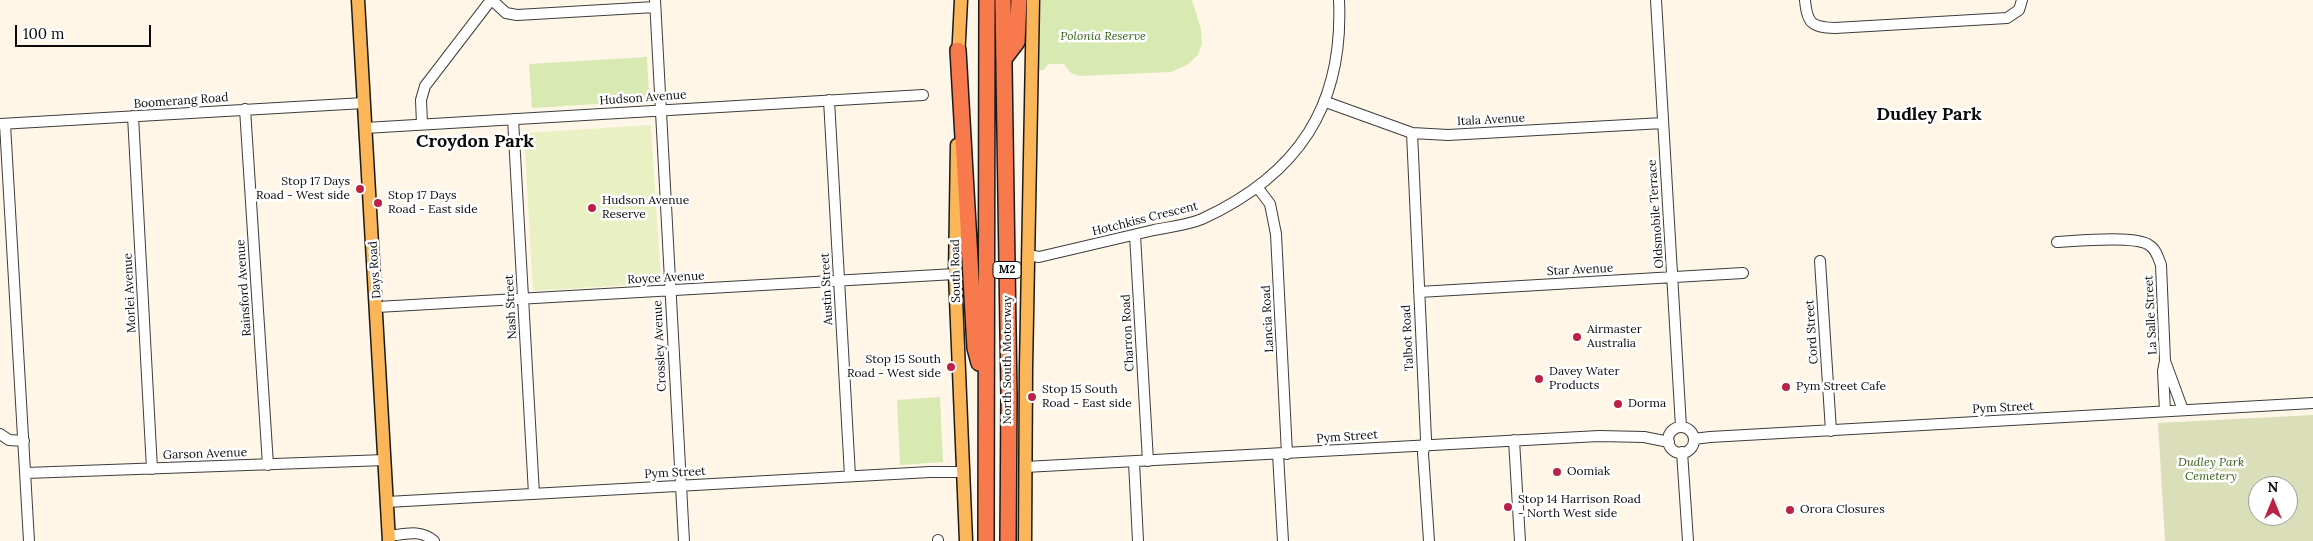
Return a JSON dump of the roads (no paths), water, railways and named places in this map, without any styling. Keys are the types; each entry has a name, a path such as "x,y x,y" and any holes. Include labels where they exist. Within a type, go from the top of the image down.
{"highway":[{"name":"North South Motorway","path":"986,0 986,541"},
{"name":"North South Motorway","path":"1003,0 1009,377 1008,541"},
{"path":"1004,59 1017,42 1019,0"},
{"path":"958,50 975,348 985,388"}],"main road":[{"name":"Days Road","path":"358,0 389,539"},
{"name":"South Road","path":"961,0 958,50 955,274 966,541"},
{"path":"1025,541 1033,0"}],"street":[{"path":"422,124 421,100 425,86 491,0 506,13 517,15 655,3"},
{"name":"Hotchkiss Crescent","path":"1028,255 1039,257 1201,220 1258,188 1286,164 1311,130 1326,102 1338,46 1340,29 1339,0"},
{"name":"Oldsmobile Terrace","path":"1656,0 1681,427"},
{"path":"1805,0 1806,14 1810,23 1820,27 1835,28 2006,18 2019,10 2022,0"},
{"name":"Crossley Avenue","path":"655,3 684,541"},
{"name":"Hudson Avenue","path":"365,128 660,109 923,95"},
{"name":"Austin Street","path":"829,100 850,476"},
{"name":"Itala Avenue","path":"1326,102 1412,133 1448,135 1663,123"},
{"name":"Boomerang Road","path":"3,124 364,103"},
{"name":"Rainsford Avenue","path":"245,109 268,464"},
{"name":"Morlei Avenue","path":"133,116 152,469"},
{"name":"Nash Street","path":"513,119 534,494"},
{"path":"3,124 29,541"},
{"name":"Talbot Road","path":"1412,133 1425,445 1423,453 1429,541"},
{"name":"Lancia Road","path":"1258,188 1270,204 1276,234 1283,541"},
{"name":"Charron Road","path":"1135,235 1148,461"},
{"name":"La Salle Street","path":"2057,242 2135,240 2152,246 2161,264 2165,411"},
{"name":"Cord Street","path":"1820,261 1831,431"},
{"name":"Star Avenue","path":"1419,292 1743,273"},
{"name":"Royce Avenue","path":"377,308 955,274"},
{"name":"La Salle Street","path":"2165,361 2183,410"},
{"name":"Pym Street","path":"1694,439 2313,403"},
{"path":"1681,427 1690,430 1694,439 1690,449 1682,452 1674,450 1669,442 1670,432 1681,427"},
{"path":"0,434 9,440 24,441"},
{"name":"Pym Street","path":"1025,467 1514,440 1644,436 1669,442"},
{"path":"1514,440 1520,541"},
{"path":"1682,452 1688,541"},
{"name":"Garson Avenue","path":"26,473 385,460"},
{"path":"1134,462 1138,541"},
{"name":"Pym Street","path":"387,502 850,476 964,472"},
{"path":"389,539 417,533 429,536 434,541"}],"place":[{"name":"Stop 17 Days Road - West side","path":"360,189"},
{"name":"Stop 17 Days Road - East side","path":"378,203"},
{"name":"Hudson Avenue Reserve","path":"592,208"},
{"name":"Airmaster Australia","path":"1577,337"},
{"name":"Stop 15 South Road - West side","path":"951,367"},
{"name":"Davey Water Products","path":"1539,379"},
{"name":"Pym Street Cafe","path":"1786,387"},
{"name":"Stop 15 South Road - East side","path":"1032,397"},
{"name":"Dorma","path":"1618,404"},
{"name":"Oomiak","path":"1557,472"},
{"name":"Stop 14 Harrison Road - North West side","path":"1508,507"},
{"name":"Orora Closures","path":"1790,510"}],"district":[{"name":"Dudley Park","path":"1929,115"},
{"name":"Croydon Park","path":"475,142"}],"park label":[{"name":"Polonia Reserve","path":"1103,37"},
{"name":"Dudley Park Cemetery","path":"2211,470"}]}
